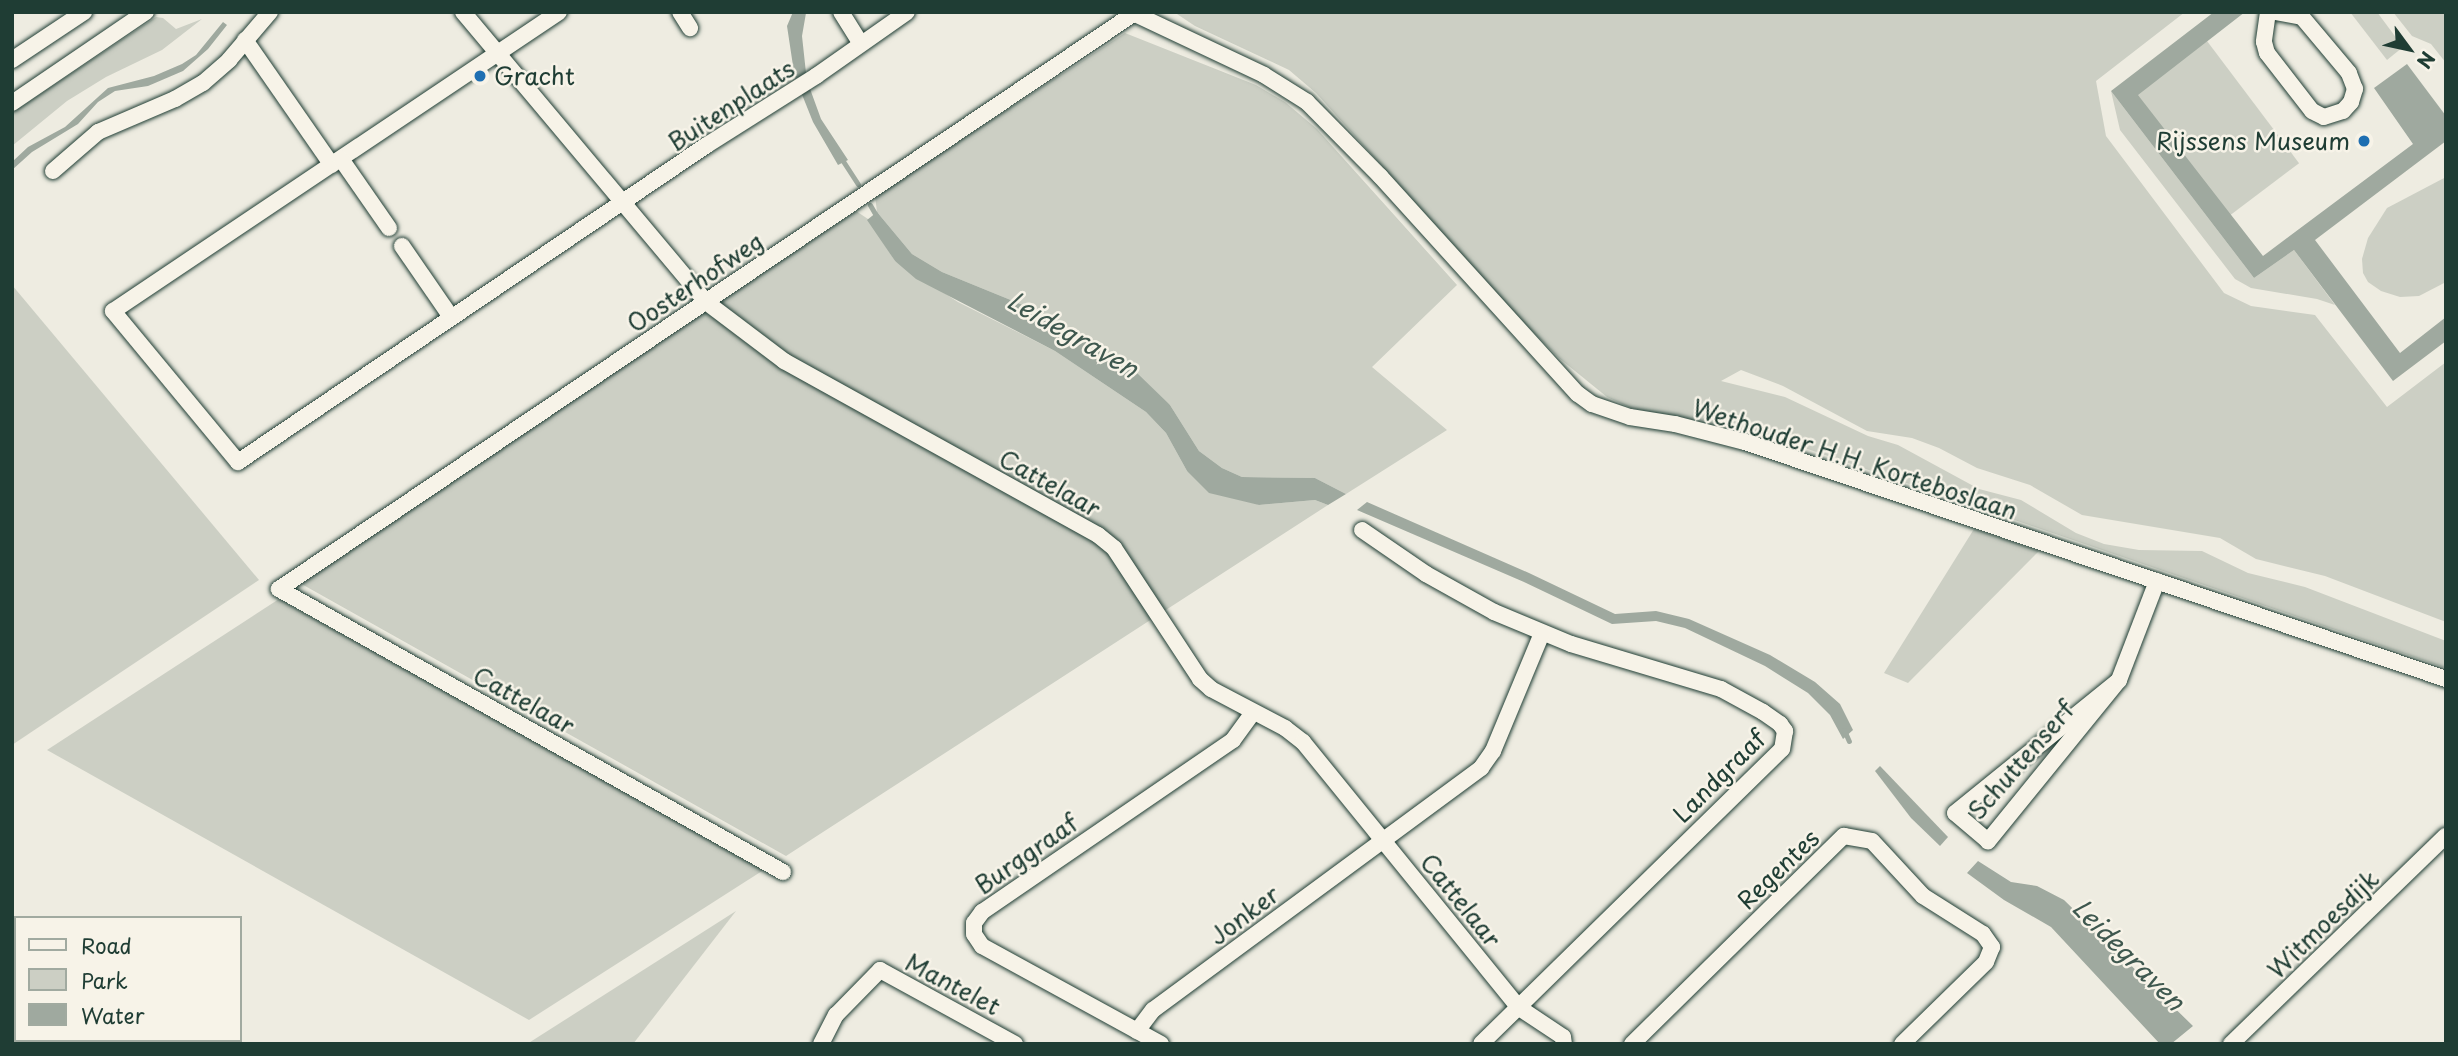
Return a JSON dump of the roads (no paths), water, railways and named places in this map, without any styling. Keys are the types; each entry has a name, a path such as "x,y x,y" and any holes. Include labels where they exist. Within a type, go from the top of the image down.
{"street":[{"path":"12,60 84,12"},
{"path":"13,102 146,12"},
{"path":"53,171 98,132 175,99 203,82 229,60 270,12"},
{"name":"Cattelaar","path":"463,12 706,302 784,362 1098,535 1114,548 1200,679 1253,712 1285,728 1303,742 1518,1007 1563,1037 1564,1044"},
{"path":"559,12 113,311 238,462 450,317 625,203"},
{"path":"680,12 690,28"},
{"path":"841,12 860,43"},
{"name":"Buitenplaats","path":"625,203 707,145 793,92 907,12"},
{"path":"2268,12 2264,42 2267,53 2312,111 2324,117 2343,111 2355,89 2349,73 2302,17 2276,12"},
{"name":"Oosterhofweg","path":"279,589 1134,13"},
{"name":"Wethouder H.H. Korteboslaan","path":"1134,13 1264,75 1307,102 1380,176 1570,387 1591,404 1630,417 1675,424 1745,442 2446,679"},
{"path":"245,40 389,228"},
{"path":"402,246 450,317"},
{"name":"Landgraaf","path":"1362,530 1449,587 1542,633 1600,654 1721,689 1777,721 1786,736 1782,749 1518,1007"},
{"name":"Schuttenserf","path":"2119,680 1955,813 1988,841 2119,680 2157,581"},
{"name":"Cattelaar","path":"279,589 783,872"},
{"path":"1383,839 1486,761 1542,633"},
{"name":"Burggraaf","path":"1161,1044 982,946 974,934 974,923 982,912 1233,740 1253,712"},
{"name":"Regentes","path":"1632,1044 1844,836 1872,841 1923,896 1983,934 1992,947 1986,962 1902,1044"},
{"name":"Witmoesdijk","path":"2231,1044 2446,836"},
{"name":"Jonker","path":"1137,1031 1153,1010 1383,839"},
{"name":"Mantelet","path":"821,1044 836,1015 880,970 1015,1044"},
{"path":"1481,1044 1518,1007"}],"water":[{"path":"793,12 806,13 802,36 806,73 795,79 787,26"},
{"path":"2214,12 2245,12 2138,95 2263,256 2413,144 2374,88 2407,64 2446,116 2446,141 2315,240 2400,353 2446,317 2446,341 2393,381 2294,250 2254,278 2111,91"},
{"path":"223,22 227,25 208,49 183,71 148,86 115,91 98,102 78,124 32,152 12,170 12,162 28,147 65,127 108,88 154,76 182,64 196,55"},
{"path":"809,86 821,119 848,160 838,165 813,122 801,92"},
{"path":"877,212 912,254 942,272 1035,310 1137,373 1170,405 1199,451 1222,468 1242,477 1315,478 1346,494 1328,505 1315,500 1259,505 1209,493 1187,471 1166,433 1146,412 1055,351 916,279 895,261 867,220"},
{"path":"1367,502 1615,614 1656,611 1689,619 1770,655 1815,682 1840,704 1853,730 1843,739 1830,715 1808,693 1765,666 1685,628 1656,621 1612,624 1524,582 1357,510"},
{"path":"1880,766 1948,837 1940,846 1911,818 1875,771"},
{"path":"1978,861 2011,882 2037,886 2064,900 2193,1026 2171,1044 2160,1044 2051,927 2004,900 1967,873"}],"waterway":[{"name":"Leidegraven","path":"841,158 858,184"},
{"name":"Leidegraven","path":"870,205 877,217"},
{"name":"Leidegraven","path":"1844,730 1849,741"}],"place":[{"name":"Gracht","path":"480,76"},
{"name":"Rijssens Museum","path":"2364,141"}]}
